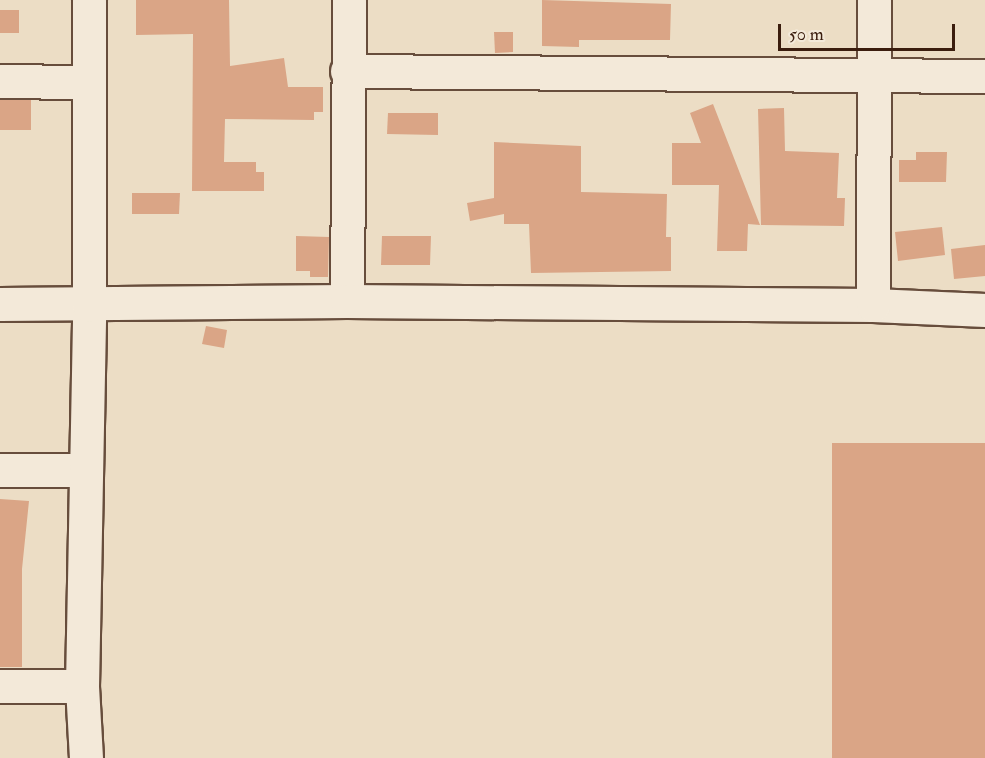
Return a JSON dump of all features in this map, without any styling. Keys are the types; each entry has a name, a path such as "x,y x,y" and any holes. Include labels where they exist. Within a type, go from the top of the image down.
{"street":[{"path":"86,758 82,686 83,470 89,305 86,82 88,0"},
{"path":"347,301 349,0"},
{"path":"873,305 874,0"},
{"path":"347,70 985,76"},
{"path":"0,81 86,82"},
{"path":"0,304 347,301 873,305 985,310"},
{"path":"0,470 83,470"},
{"path":"0,686 82,686"}],"building":[{"path":"136,0 229,0 230,66 284,58 288,87 323,87 323,112 314,112 314,120 225,119 224,162 256,162 256,172 264,172 264,191 192,191 193,34 136,35"},
{"path":"542,0 671,4 670,40 579,40 579,47 542,46"},
{"path":"0,10 19,10 19,33 0,33"},
{"path":"494,32 513,32 513,52 495,53"},
{"path":"0,100 31,100 31,130 0,130"},
{"path":"713,104 760,225 748,224 747,251 717,251 719,185 672,185 672,143 701,143 690,113"},
{"path":"784,108 785,151 839,153 837,198 845,198 844,226 761,225 758,109"},
{"path":"388,113 438,113 438,135 387,134"},
{"path":"494,142 581,146 581,192 667,194 666,237 671,237 671,271 531,273 529,224 504,224 504,214 470,221 467,203 494,198"},
{"path":"916,152 947,152 946,182 899,182 899,160 916,160"},
{"path":"132,193 180,193 179,214 132,214"},
{"path":"942,227 945,255 898,261 895,232"},
{"path":"296,236 329,237 328,277 310,277 310,271 296,271"},
{"path":"382,236 431,236 430,265 381,265"},
{"path":"985,245 985,276 954,279 951,249"},
{"path":"206,326 227,330 224,348 202,344"},
{"path":"832,443 985,443 985,758 832,758"},
{"path":"0,499 29,501 22,569 22,667 0,667"}]}
